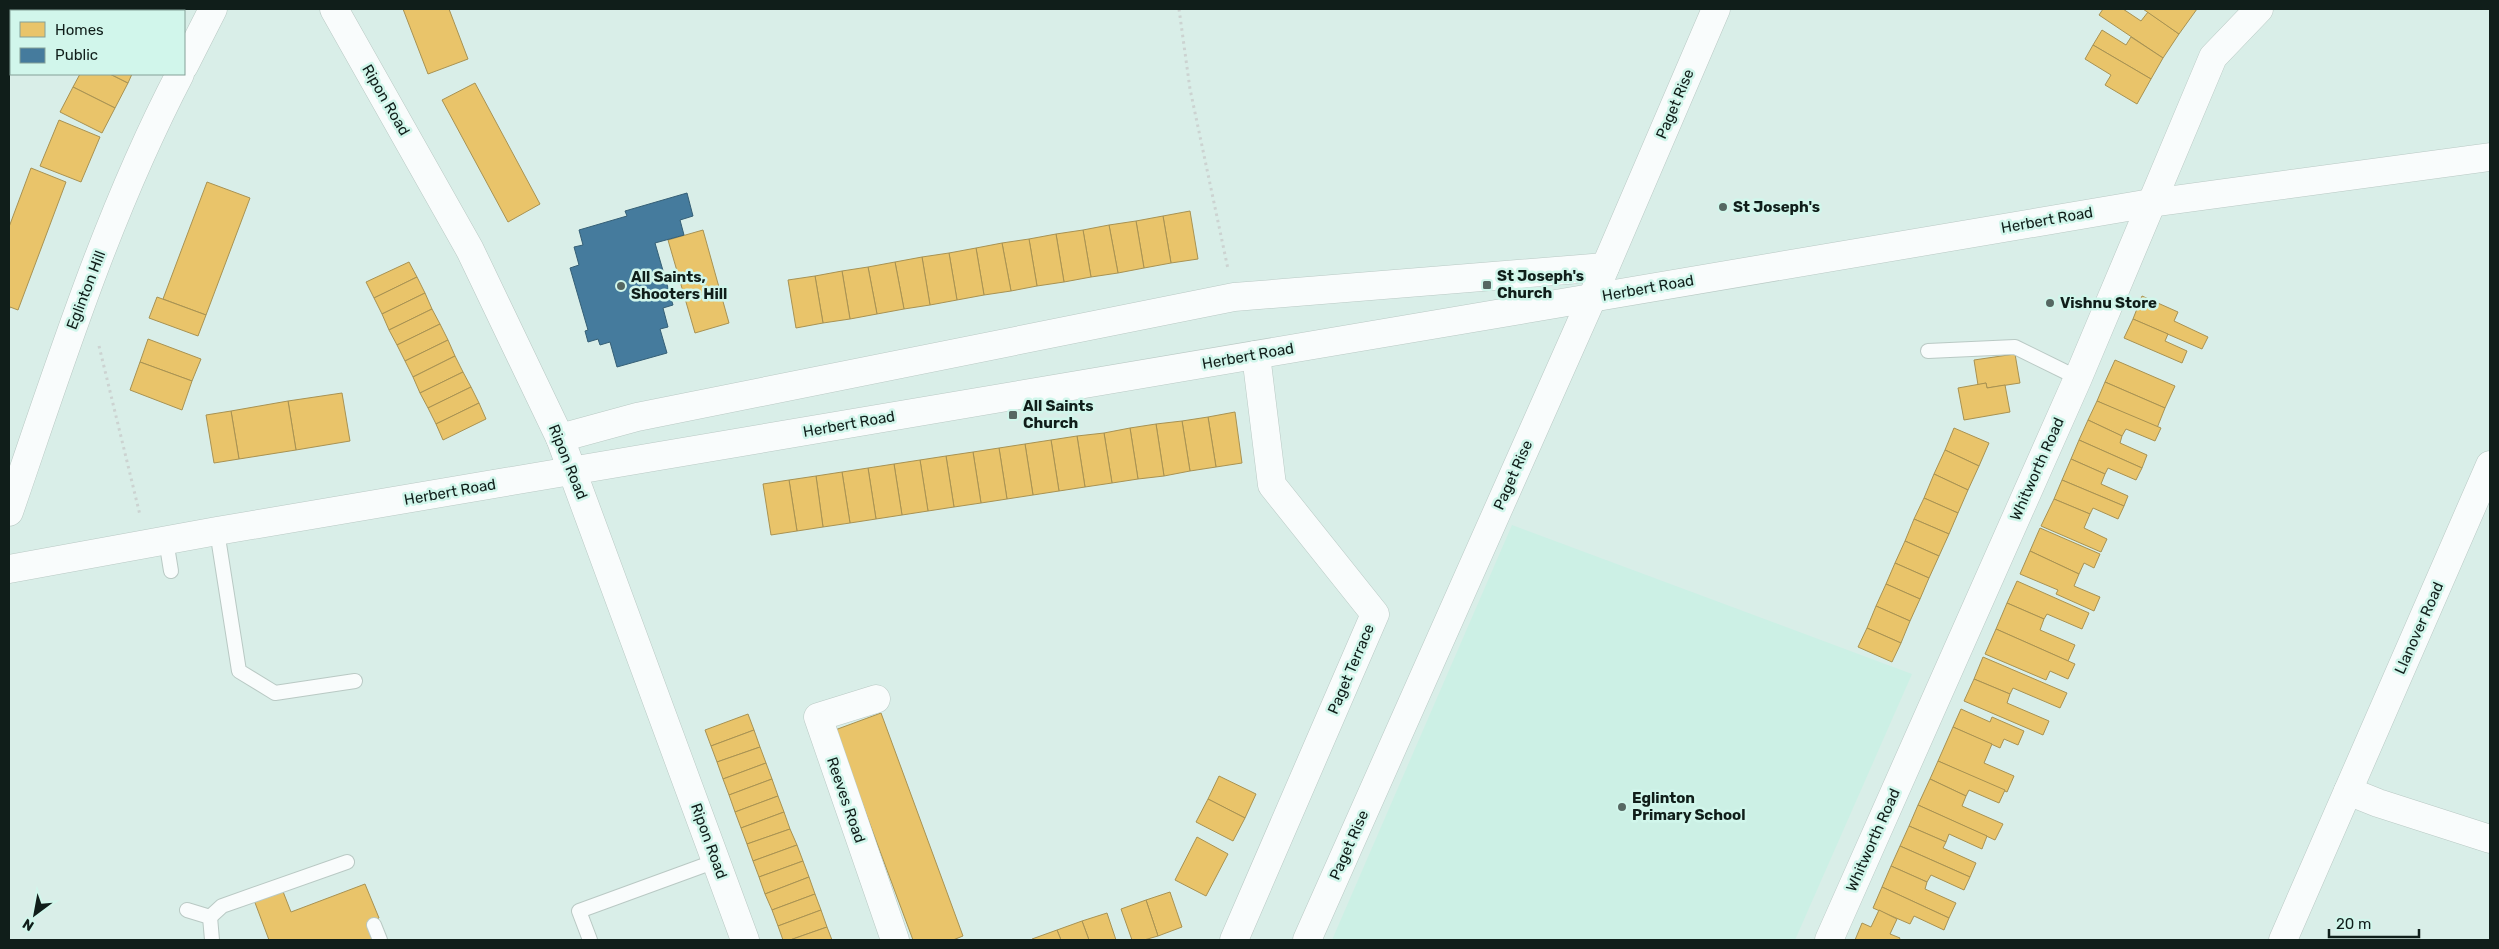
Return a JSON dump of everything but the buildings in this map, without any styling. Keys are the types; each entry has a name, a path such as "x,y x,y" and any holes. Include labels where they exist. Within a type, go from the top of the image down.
{"street":[{"path":"185,64 213,9"},
{"name":"Ripon Road","path":"334,9 470,250 560,438 745,940"},
{"name":"Paget Rise","path":"1307,940 1592,298 1716,9"},
{"name":"Whitworth Road","path":"1829,940 2078,378 2213,57 2259,9"},
{"name":"Eglinton Hill","path":"9,512 85,290 132,174 180,75"},
{"name":"Herbert Road","path":"9,569 217,531 2151,203 2490,158"},
{"name":"Herbert Road","path":"560,438 637,417 1234,297 1605,267"},
{"name":"Paget Terrace","path":"1234,940 1375,614 1272,485 1256,355"},
{"name":"Llanover Road","path":"2283,940 2490,465"},
{"name":"Reeves Road","path":"876,699 818,717 895,940"},
{"path":"2348,791 2378,804 2490,838"}],"lane":[{"path":"1928,351 2015,347 2078,378"},
{"path":"217,531 239,671 275,693 355,681"},
{"path":"156,542 171,570"},
{"path":"590,940 579,911 716,861"},
{"path":"210,917 222,906 347,862"},
{"path":"187,910 210,917"},
{"path":"210,917 212,940"},
{"path":"374,925 380,940"}],"path":[{"path":"1179,9 1190,89 1234,297"},
{"path":"96,337 156,542"}],"shaded area":[{"name":"Eglinton Primary School","path":"1512,525 1912,674 1795,940 1332,940"}],"place":[{"name":"St Joseph's","path":"1723,207"},
{"name":"St Joseph's Church","path":"1487,285"},
{"name":"All Saints, Shooters Hill","path":"621,286"},
{"name":"Vishnu Store","path":"2050,303"},
{"name":"All Saints Church","path":"1013,415"},
{"name":"Eglinton Primary School","path":"1622,807"}]}
